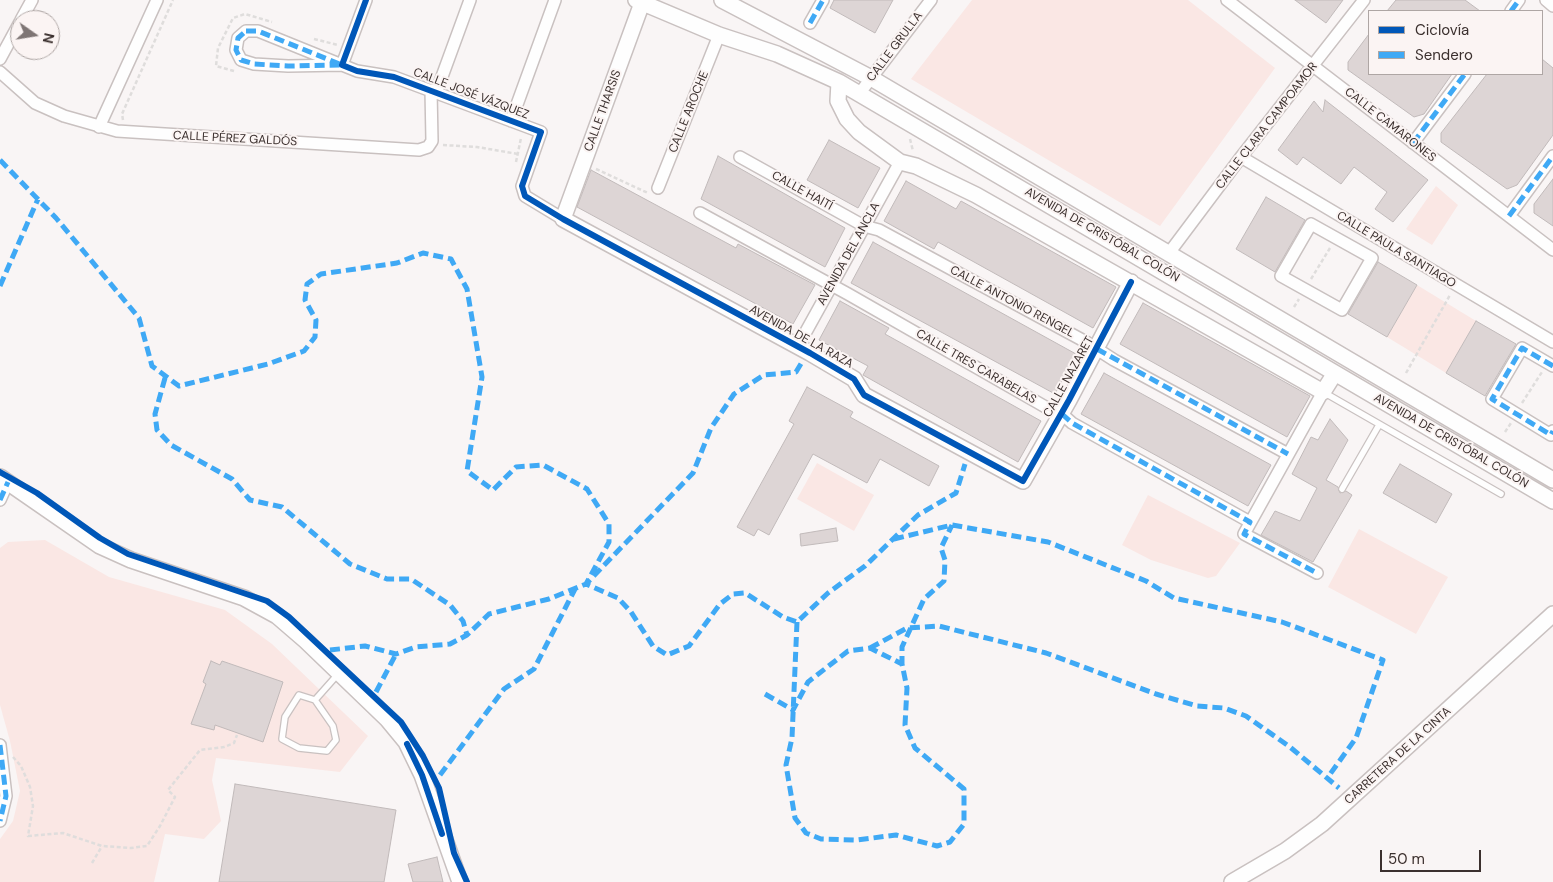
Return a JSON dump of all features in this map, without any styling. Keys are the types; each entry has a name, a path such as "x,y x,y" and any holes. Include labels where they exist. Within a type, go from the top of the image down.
{"main road":[{"name":"AVENIDA DE CRISTÓBAL COLÓN","path":"722,0 871,78 1553,480"},
{"name":"AVENIDA DE CRISTÓBAL COLÓN","path":"647,3 719,35 777,54 838,82 1553,501"},
{"name":"CALLE THARSIS","path":"563,220 647,3"},
{"path":"838,82 838,101 847,119 859,132 900,162 916,166 976,195 1323,392 1335,373"},
{"name":"AVENIDA DE LA RAZA","path":"563,220 798,346 854,379 864,395 1023,481"},
{"name":"CALLE NAZARET","path":"1023,481 1062,414 1132,282"},
{"path":"4,479 100,546 131,560 244,598 276,616 388,719 406,742 422,775 460,882"},
{"name":"CARRETERA DE LA CINTA","path":"1232,882 1285,851 1322,824 1553,614"}],"street":[{"path":"99,127 157,0"},
{"path":"342,65 366,0"},
{"path":"433,91 470,0"},
{"path":"510,121 555,0"},
{"path":"810,23 823,0"},
{"name":"CALLE GRULLA","path":"859,94 931,0"},
{"name":"CALLE CAMARONES","path":"1227,0 1553,250"},
{"name":"CALLE CLARA CAMPOAMOR","path":"1169,253 1241,157 1314,67 1364,0"},
{"path":"1546,0 1553,6"},
{"path":"246,31 258,32 342,65 288,66 254,64 241,60 236,50 238,38 246,31"},
{"path":"252,34 313,58 313,61 246,57 239,48 240,39 252,34"},
{"name":"CALLE AROCHE","path":"655,192 719,35"},
{"path":"0,59 10,40"},
{"name":"CALLE JOSÉ VÁZQUEZ","path":"342,65 358,71 394,76 541,132 522,186 525,196 563,220"},
{"name":"CALLE PÉREZ GALDÓS","path":"0,72 35,103 64,116 122,132 419,150 428,147 432,141 433,91"},
{"path":"1413,143 1464,75"},
{"path":"1508,216 1553,156"},
{"name":"CALLE HAITÍ","path":"740,157 864,226"},
{"name":"CALLE PAULA SANTIAGO","path":"1241,157 1553,342"},
{"name":"AVENIDA DEL ANCLA","path":"798,346 900,162"},
{"name":"CALLE TRES CARABELAS","path":"700,213 1062,414 1072,423 1250,522"},
{"path":"1311,224 1372,258 1342,310 1306,288 1281,276 1311,224"},
{"name":"CALLE ANTONIO RENGEL","path":"864,226 879,230 1288,454"},
{"path":"1550,364 1522,348 1492,400 1551,435 1553,431"},
{"path":"1317,573 1244,534 1323,392"},
{"path":"0,500 4,479"},
{"path":"0,747 6,796 0,821"}],"lane":[{"path":"1323,392 1501,494"},
{"path":"1342,489 1379,424"},
{"path":"315,700 339,673"},
{"path":"299,695 315,700 333,726 336,740 327,751 300,748 282,739 285,717 299,695"}],"path":[{"path":"122,132 122,114 173,0"},
{"path":"241,72 216,66 218,48 233,18 245,14 263,18 278,25"},
{"path":"308,38 343,46"},
{"path":"513,134 522,138 516,164"},
{"path":"909,134 913,152"},
{"path":"438,145 477,147 518,154"},
{"path":"588,165 655,192"},
{"path":"1294,307 1336,238"},
{"path":"1406,373 1452,292"},
{"path":"1505,432 1550,364"},
{"path":"0,747 13,756 21,766 30,787 33,806 28,836 63,833 102,846 131,848 146,846 160,826 175,797 168,790 200,750 224,747 234,743 237,735"},
{"path":"92,863 102,846"}],"shaded area":[{"path":"972,0 1188,0 1275,68 1160,226 911,79"},
{"path":"1436,186 1458,205 1432,245 1406,229"},
{"path":"1417,285 1476,321 1446,373 1387,337"},
{"path":"817,463 874,495 854,531 797,499"},
{"path":"1148,495 1240,543 1216,576 1208,578 1151,560 1122,545"},
{"path":"1359,529 1448,577 1416,634 1328,587"},
{"path":"45,540 109,577 225,610 272,644 368,736 340,772 216,758 212,780 221,821 204,839 165,834 154,882 0,882 0,839 13,821 20,791 10,741 0,705 0,548 8,542"}],"building":[{"path":"834,0 893,0 875,33 830,8"},
{"path":"1295,0 1343,0 1326,23"},
{"path":"1396,0 1465,0 1479,10 1388,10"},
{"path":"1368,35 1368,75 1451,75 1424,114 1414,117 1348,70 1348,62"},
{"path":"1543,60 1553,68 1553,135 1517,185 1507,189 1441,142 1441,133 1486,75 1543,75"},
{"path":"1325,100 1428,180 1393,222 1375,209 1387,192 1354,167 1341,184 1303,157 1297,165 1278,150 1314,101 1323,112"},
{"path":"829,140 880,168 858,208 807,180"},
{"path":"718,156 845,228 825,267 701,199"},
{"path":"591,170 736,248 738,244 815,285 793,324 577,207"},
{"path":"1553,179 1553,226 1534,213 1534,204"},
{"path":"906,181 956,209 961,201 1116,287 1093,328 938,242 934,249 884,221"},
{"path":"1266,197 1305,220 1275,272 1236,249"},
{"path":"873,242 1076,354 1055,394 851,283"},
{"path":"1378,262 1417,285 1387,337 1348,314"},
{"path":"840,301 889,328 885,334 1041,421 1018,462 863,375 868,366 819,340"},
{"path":"1143,303 1310,396 1287,437 1120,344"},
{"path":"1476,321 1516,344 1485,396 1446,373"},
{"path":"1104,373 1271,465 1248,506 1081,414"},
{"path":"807,387 853,412 850,417 939,466 929,486 880,459 867,483 813,454 769,535 758,529 754,536 737,527 794,424 789,421"},
{"path":"1330,419 1348,440 1326,480 1338,487 1340,493 1346,491 1352,495 1313,562 1261,535 1275,511 1300,521 1317,488 1292,474 1311,437 1318,440"},
{"path":"1400,464 1452,494 1436,523 1383,493"},
{"path":"836,528 838,541 801,546 800,534"},
{"path":"211,661 220,665 222,661 283,682 263,742 215,725 214,730 191,724 206,684 203,682"},
{"path":"235,784 396,810 384,882 219,882"},
{"path":"437,857 443,882 413,882 408,864"}],"marked path":[{"path":"810,23 823,0"},
{"path":"1512,10 1519,0"},
{"path":"246,31 258,31 342,65 288,66 254,64 241,60 236,50 238,38 246,31"},
{"path":"1413,143 1464,75"},
{"path":"1509,216 1553,156"},
{"path":"0,160 56,218 139,318 152,366 179,386 268,364 304,351 315,337 316,320 305,300 307,284 321,274 397,263 423,253 451,259 467,289 482,377 467,471 493,490 516,467 543,465 587,489 609,524 609,542 586,584 618,598 631,612 653,646 667,655 689,646 720,604 733,594 745,593 783,617 797,622 828,593 865,566 918,515 956,493 965,464"},
{"path":"0,286 38,199"},
{"path":"1553,366 1522,348 1492,399 1551,435 1553,431"},
{"path":"1097,349 1288,454"},
{"path":"330,650 365,646 396,654 416,647 450,644 467,635 489,614 549,599 586,584 693,473 711,428 734,394 764,375 796,372 802,362"},
{"path":"165,378 155,414 157,430 171,445 232,479 250,500 282,507 350,564 387,579 411,579 450,605 463,621 467,635"},
{"path":"1062,414 1072,423 1250,522 1244,534 1317,573"},
{"path":"0,500 8,482"},
{"path":"894,539 952,525 1048,542 1146,581 1174,598 1282,622 1383,660 1356,738 1328,777"},
{"path":"797,622 792,738 786,765 795,818 806,833 821,839 857,840 896,835 937,846 950,842 964,824 964,789 915,748 905,725 907,688 902,664 902,647 924,599 944,581 945,560 941,548 952,525"},
{"path":"440,775 504,689 534,669 575,589"},
{"path":"870,648 907,628 939,626 1046,653 1156,694 1197,706 1224,708 1246,716 1290,747 1339,788"},
{"path":"765,694 793,710 808,682 848,651 870,648 902,664"},
{"path":"376,692 396,654"},
{"path":"0,745 6,796 0,821"}],"cycle path":[{"path":"366,0 342,65 357,71 394,77 541,132 522,186 525,196 563,219 810,353 854,379 864,395 1023,481 1069,400 1131,282"},
{"path":"0,472 37,493 100,538 128,554 267,601 289,617 401,722 423,756 439,788 454,853 467,882"},
{"path":"407,744 422,775 442,834"}]}
